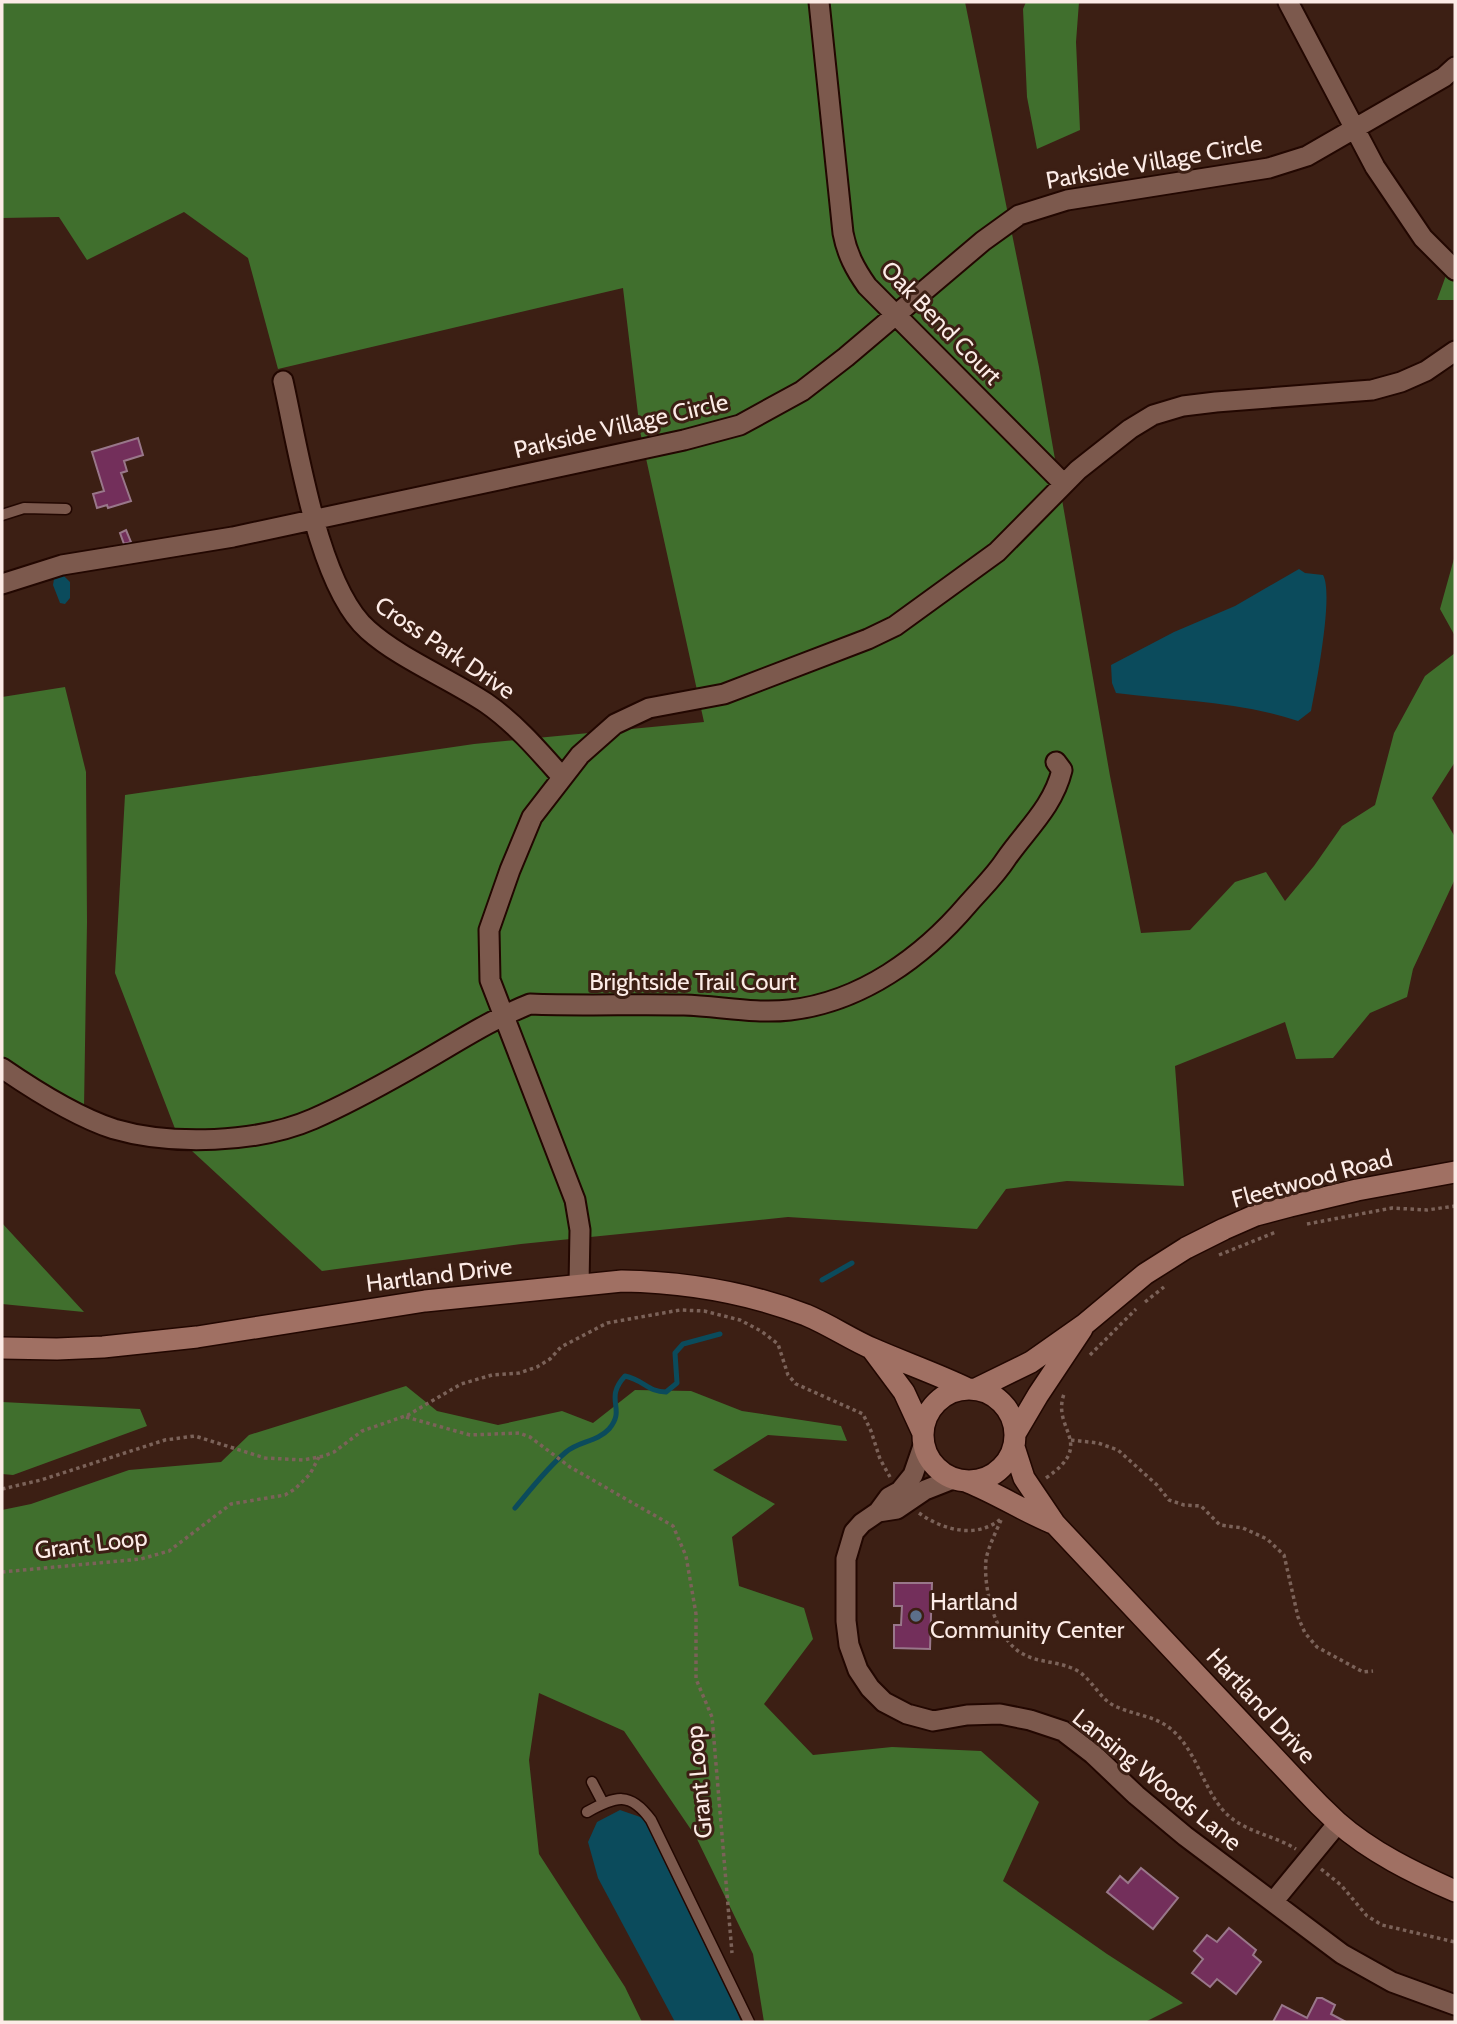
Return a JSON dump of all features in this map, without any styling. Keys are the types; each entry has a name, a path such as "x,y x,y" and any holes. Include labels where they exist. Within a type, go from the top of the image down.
{"main road":[{"name":"Fleetwood Road","path":"972,1389 1031,1362 1085,1324 1145,1274 1186,1248 1256,1215 1357,1190 1455,1172"},
{"name":"Hartland Drive","path":"2,1348 57,1349 171,1340 425,1301 622,1281 694,1285 729,1292 807,1316 873,1349 991,1394 1003,1403 1012,1416 1024,1478 1055,1524 1338,1823 1424,1878 1455,1891"},
{"name":"Fleetwood Road","path":"1015,1441 1038,1395 1071,1349 1085,1324"},
{"name":"Hartland Drive","path":"873,1349 904,1392 929,1460 940,1471 1003,1496 1030,1514 1055,1524"},
{"path":"923,1438 926,1416 935,1403 947,1394 972,1389"},
{"path":"961,1480 984,1479 997,1472 1008,1461 1015,1441"}],"street":[{"name":"Oak Bend Court","path":"819,2 845,247 854,267 867,286 1064,484"},
{"path":"1288,2 1375,167 1423,238 1455,270"},
{"name":"Parkside Village Circle","path":"2,584 62,565 233,537 684,440 740,425 821,377 974,248 1019,215 1067,200 1269,168 1307,156 1444,77 1455,67"},
{"path":"579,1285 580,1230 575,1200 490,980 489,930 528,826 580,755 615,724 649,708 724,694 868,639 895,626 997,552 1078,470 1130,429 1153,415 1183,407 1229,401 1371,390 1401,382 1426,371 1455,351"},
{"name":"Cross Park Drive","path":"283,381 325,557 346,601 361,624 493,708 538,750 562,778"},
{"name":"Brightside Trail Court","path":"504,1014 530,1004 687,1005 742,1011 790,1010 828,1003 860,991 915,955 958,917 986,886 1035,824 1058,786 1062,771 1056,762"},
{"path":"2,1068 42,1094 113,1129 153,1137 240,1137 272,1132 312,1120 405,1072 504,1014"},
{"name":"Lansing Woods Lane","path":"923,1438 913,1475 900,1491 889,1497 878,1512 854,1532 846,1559 846,1621 849,1645 858,1670 870,1688 884,1702 907,1714 933,1721 967,1715 1000,1714 1063,1731 1093,1754 1185,1836 1342,1954 1392,1982 1455,2006"},
{"name":"Lansing Woods Lane","path":"878,1512 897,1509 925,1490 961,1480"},
{"path":"1273,1902 1338,1823"}],"lane":[{"path":"2,515 24,508 66,509"},
{"path":"592,1782 603,1803"},
{"path":"587,1812 603,1803 626,1799 640,1805 651,1820 749,2022"}],"path":[{"path":"1300,1225 1392,1208 1427,1210 1455,1206"},
{"path":"1212,1259 1277,1231"},
{"path":"1090,1355 1130,1315 1171,1282"},
{"path":"2,1489 41,1480 165,1440 195,1436 265,1458 303,1460 319,1457 334,1452 362,1431 404,1416 461,1384 492,1375 520,1373 537,1367 550,1359 561,1347 607,1323 680,1310 704,1311 740,1321 761,1331 778,1344 788,1374 796,1384 863,1414 880,1459 891,1478"},
{"path":"1038,1484 1063,1465 1070,1452 1071,1440 1062,1414 1066,1387"},
{"name":"Grant Loop","path":"404,1416 470,1435 519,1433 530,1437 570,1467 673,1526 686,1556 696,1614 696,1679 712,1717 735,1991"},
{"path":"1071,1440 1098,1443 1118,1450 1157,1485 1169,1500 1184,1505 1201,1506 1220,1525 1243,1528 1267,1539 1284,1555 1297,1617 1305,1633 1317,1647 1363,1672 1373,1671"},
{"name":"Grant Loop","path":"2,1572 141,1559 169,1550 231,1504 285,1495 295,1489 310,1474 319,1457"},
{"path":"913,1507 944,1527 966,1531 987,1529 1001,1520"},
{"path":"1006,1513 986,1559 992,1609 1007,1642 1021,1653 1040,1661 1057,1663 1076,1670 1114,1707 1158,1721 1171,1729 1183,1742 1228,1815 1252,1831 1281,1840 1309,1858 1341,1885 1367,1916 1382,1925 1455,1942"}],"green space":[{"path":"2,2 965,2 1039,367 1110,776 1141,933 1190,930 1235,882 1266,872 1285,901 1342,826 1375,805 1394,733 1425,676 1455,653 1455,762 1432,798 1455,837 1455,879 1413,969 1407,997 1370,1013 1333,1058 1296,1059 1285,1022 1175,1066 1184,1186 1067,1181 1006,1189 977,1229 788,1217 521,1244 322,1271 179,1139 115,973 125,795 474,744 704,722 640,431 623,288 278,369 248,258 184,212 87,260 59,217 2,218"},
{"path":"1026,2 1079,2 1076,42 1080,130 1037,149 1027,97 1023,9"},
{"path":"1455,258 1455,300 1437,300 1452,259"},
{"path":"1455,555 1455,636 1440,609"},
{"path":"65,687 86,772 84,1108 4,1059 2,1061 2,697"},
{"path":"2,1223 84,1312 2,1304"},
{"path":"406,1386 437,1411 498,1425 562,1411 593,1423 635,1390 691,1391 742,1411 841,1426 847,1441 768,1435 713,1470 775,1504 732,1537 739,1586 804,1608 813,1639 764,1704 813,1755 892,1747 981,1751 1039,1802 1003,1881 1183,2003 1145,2022 764,2022 753,1954 696,1837 624,1731 539,1693 529,1760 539,1854 625,1987 642,2022 2,2022 2,1510 31,1504 129,1470 221,1462 249,1435"},
{"path":"2,1402 140,1409 147,1426 13,1475 2,1474"}],"water":[{"path":"1299,569 1305,573 1323,575 1326,601 1323,640 1311,711 1298,721 1231,705 1116,693 1112,683 1111,665 1174,632 1235,606"},
{"path":"63,575 70,582 70,598 65,604 60,603 53,585 54,579"},
{"path":"620,1810 646,1819 726,1983 741,2022 675,2022 598,1878 588,1842 597,1822"}],"building":[{"path":"138,438 143,455 124,461 127,471 121,473 131,501 108,508 107,505 97,508 93,494 104,491 92,452"},
{"path":"126,530 131,542 124,544 120,533"},
{"name":"Hartland Community Center","path":"894,1583 932,1583 930,1649 894,1648 894,1625 901,1625 902,1606 894,1606"},
{"path":"1141,1868 1178,1898 1153,1929 1107,1892 1120,1876 1128,1883"},
{"path":"1229,1928 1256,1950 1253,1955 1261,1962 1236,1994 1217,1979 1210,1987 1192,1973 1203,1959 1194,1951 1207,1935 1217,1942"},
{"path":"1317,1998 1335,2005 1331,2014 1346,2022 1273,2022 1282,2005 1307,2018"}],"waterway":[{"path":"822,1280 852,1263"},
{"path":"515,1508 566,1452 599,1437 609,1429 616,1415 616,1391 625,1376 655,1390 666,1392 677,1383 675,1353 683,1344 720,1334"}],"place":[{"name":"Hartland Community Center","path":"916,1616"}]}
